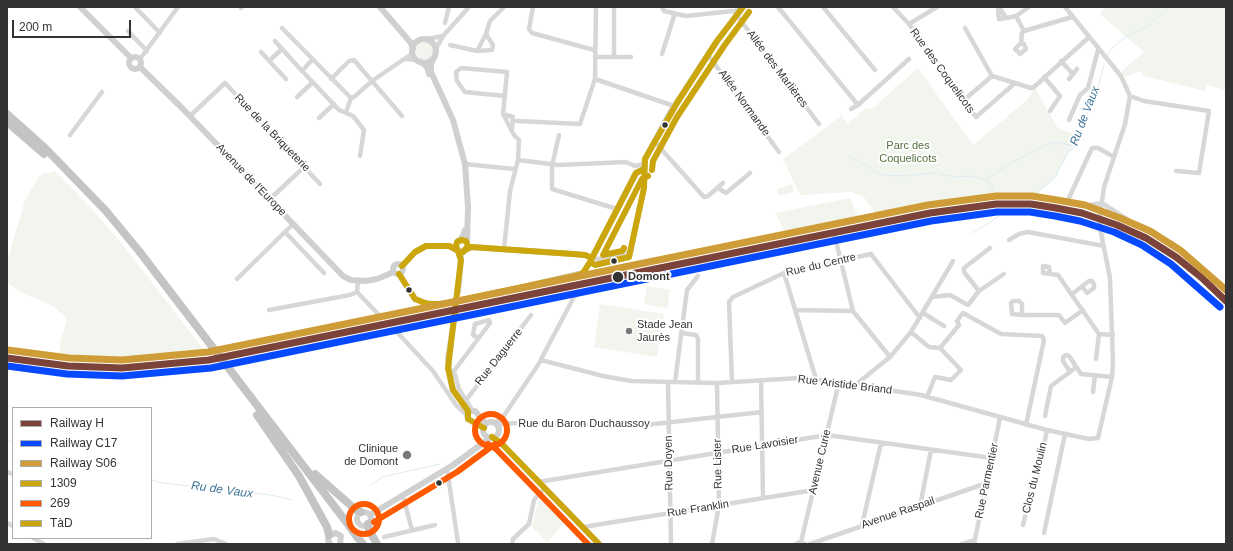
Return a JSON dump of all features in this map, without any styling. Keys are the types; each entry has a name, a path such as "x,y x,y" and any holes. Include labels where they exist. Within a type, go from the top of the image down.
{"highway":[{"path":"7,114 46,149 106,211 139,251 212,352"},
{"path":"7,122 43,153 102,214 220,362 356,540 364,544"},
{"path":"260,414 319,478 356,510 361,512"},
{"path":"260,414 299,476 327,527 329,539"},
{"path":"369,520 368,530 377,544"}],"street":[{"path":"80,7 131,58"},
{"path":"135,7 160,34"},
{"path":"131,58 129,64 130,67 135,70 140,67 140,59 160,34 178,7"},
{"path":"380,7 400,32 419,61 427,68 446,109 460,158 466,209 464,234 458,241 458,250 461,257 455,314 448,359 449,376 453,390 469,412"},
{"path":"445,23 449,7"},
{"path":"457,295 467,247 468,203 465,164 453,120 432,72 431,64 436,49 443,36 469,7"},
{"path":"477,51 486,34 490,21 504,7"},
{"path":"533,7 529,30 532,33 594,50"},
{"path":"517,121 580,124 594,79 596,7"},
{"path":"614,7 614,57"},
{"path":"662,7 664,11 686,16 733,11 743,7"},
{"path":"778,7 858,105"},
{"path":"823,7 875,70"},
{"name":"Rue des Coquelicots","path":"893,7 909,24 976,117 1016,83"},
{"path":"909,24 937,7"},
{"path":"1006,18 1016,16 1024,9 1029,7"},
{"path":"1065,7 1088,38 1121,76 1130,96 1125,124 1104,186 1100,224 1110,278 1113,335 1112,377 1081,374 1069,356 1066,355 1063,357 1063,361 1070,372"},
{"path":"397,273 415,298 424,303 434,304 448,303 493,294 579,275 585,270 592,258 636,173 643,166 654,141 674,106 737,10"},
{"name":"Allée des Marlières","path":"737,10 819,124"},
{"path":"662,54 674,13"},
{"path":"1016,16 1024,31"},
{"path":"1024,31 1072,18"},
{"path":"282,28 351,98"},
{"path":"965,28 992,76 1032,88 1088,38"},
{"path":"128,31 147,51"},
{"path":"1021,43 1022,33 1024,31"},
{"path":"400,32 412,39 420,40 443,36"},
{"path":"450,45 477,51 492,50 493,45 486,34"},
{"path":"427,39 434,44 436,49"},
{"path":"346,112 351,98 372,81 404,59 413,50 415,43 420,40"},
{"path":"275,41 302,71 312,60"},
{"path":"269,61 282,49"},
{"path":"1069,120 1080,95 1088,88 1098,50"},
{"path":"261,52 286,79"},
{"name":"Allée Normande","path":"708,55 779,152"},
{"path":"131,58 137,57 140,59"},
{"path":"404,59 430,61 434,57"},
{"path":"595,57 631,57"},
{"path":"851,109 858,105 909,59"},
{"path":"331,79 349,61 354,60 402,116"},
{"path":"1061,61 1073,74"},
{"name":"Avenue de l'Europe","path":"140,67 190,116 343,276 358,281 377,279 397,273 396,265 402,266 420,248 431,246 449,246"},
{"path":"504,96 465,92 458,80 456,72 461,68 506,72 503,114 512,131 519,140 518,160 514,169 510,191 504,249"},
{"path":"1069,80 1077,69"},
{"path":"305,74 339,110 353,116 364,130 360,156"},
{"path":"964,100 992,76"},
{"path":"1044,77 1060,96 1050,111"},
{"path":"594,79 674,106"},
{"path":"297,98 313,82"},
{"name":"Rue de la Briqueterie","path":"190,116 224,83 320,184"},
{"path":"70,135 102,92"},
{"path":"1130,96 1144,101 1209,111 1199,173 1176,171"},
{"path":"319,118 334,104"},
{"path":"559,135 553,163 552,190 617,209"},
{"path":"654,141 706,197 723,183"},
{"path":"1114,157 1098,148 1092,148 1068,200 1073,204 1085,206 1102,203 1128,220"},
{"path":"518,160 553,163 558,165 626,162 635,166 643,166"},
{"path":"465,164 514,169"},
{"path":"449,246 458,250 467,247 504,249 585,255 598,259 630,252 644,188 643,166"},
{"path":"270,199 304,168"},
{"path":"718,188 723,192 726,192 750,173"},
{"path":"237,278 293,224"},
{"path":"285,232 324,273"},
{"path":"1009,240 1019,234 1028,232 1104,246"},
{"path":"835,237 854,311 890,357"},
{"path":"449,246 458,241 464,240 467,247"},
{"path":"979,291 964,272 964,268 990,248"},
{"name":"Rue du Centre","path":"732,382 729,302 733,297 784,273 871,254 920,318"},
{"path":"858,385 859,382 890,357 911,332 953,261"},
{"path":"1043,273 1043,266 1049,267 1050,274 1058,275 1099,334 1096,359"},
{"path":"784,273 816,379"},
{"path":"932,297 950,295 968,306 979,291 1004,274"},
{"path":"675,382 687,290 698,276"},
{"path":"358,281 357,292 380,316"},
{"path":"1072,294 1082,286"},
{"path":"270,310 350,295 357,292"},
{"path":"358,523 362,526 403,496 447,469 477,447 503,417 541,360 575,295"},
{"path":"795,310 854,311"},
{"path":"1022,314 1059,315 1065,323 1083,310"},
{"path":"923,313 944,326"},
{"path":"940,348 959,325 957,321 963,313 1001,334 1042,336 1044,340 1026,425"},
{"name":"Rue Daguerre","path":"467,399 531,315"},
{"path":"269,355 395,330 433,371 456,405 469,412 476,412 480,420 492,431 501,443 599,544"},
{"path":"911,332 929,348 940,348 961,370 951,380 935,377 927,397"},
{"path":"681,333 696,335 698,339 698,382"},
{"path":"1099,334 1113,335"},
{"path":"478,338 454,371 459,390 467,399 469,412 468,418 492,431"},
{"name":"Rue Aristide Briand","path":"541,360 603,376 631,380 717,383 799,378 839,382 927,397 1026,425 1089,439 1098,438 1112,377"},
{"path":"1045,416 1051,386 1076,367"},
{"path":"1093,392 1095,375"},
{"path":"761,380 762,498"},
{"name":"Rue Doyen","path":"668,382 671,544"},
{"name":"Avenue Curie","path":"803,543 839,382"},
{"name":"Rue Lister","path":"712,544 719,505 717,383"},
{"name":"Rue du Baron Duchaussoy","path":"492,431 645,425 668,421 762,412"},
{"path":"492,431 494,423 503,417"},
{"name":"Rue Parmentier","path":"974,542 988,483 1000,418"},
{"name":"Clos du Moulin","path":"1023,525 1030,495 1037,479 1047,430"},
{"path":"1044,533 1065,434"},
{"name":"Rue Lavoisier","path":"538,482 826,435 992,458"},
{"path":"862,525 881,443"},
{"path":"920,506 931,450"},
{"path":"447,469 458,542"},
{"name":"Avenue Raspail","path":"810,544 988,483"},
{"path":"512,544 513,539 529,524 534,500 544,489"},
{"name":"Rue Franklin","path":"583,527 814,490"},
{"path":"403,496 412,530"},
{"path":"358,523 357,517 361,512 367,512 369,520"},
{"path":"340,544 341,536 358,523"},
{"path":"384,537 435,525"},
{"path":"323,544 336,533 341,536"},
{"path":"35,539 44,544"},
{"path":"177,544 214,539 226,544"},
{"path":"962,544 974,542"},
{"path":"796,544 803,543"}],"green space":[{"path":"1105,7 1226,7 1226,90 1206,85 1205,91 1144,76 1141,71 1125,77 1121,72 1144,52 1100,14"},
{"path":"425,42 431,45 434,51 431,57 425,60 419,57 416,51 419,45"},
{"name":"Parc des Coquelicots","path":"918,68 973,145 1026,101 1035,88 1057,127 1078,136 1056,176 1035,196 1034,200 975,200 879,218 863,196 850,192 800,195 783,159 841,116 848,124 864,109 873,108"},
{"path":"55,171 93,210 126,249 207,354 179,359 109,362 67,360 60,353 60,344 67,319 53,306 21,292 7,283 7,262 25,200 39,177 44,173"},
{"path":"792,184 794,192 778,196 777,189"},
{"path":"850,198 859,219 787,235 775,213"},
{"path":"647,286 670,290 667,308 644,304"},
{"name":"Stade Jean Jaurès","path":"600,304 664,314 657,357 594,347"},
{"path":"541,500 547,502 566,521 547,542 532,527 538,502"}],"waterway":[{"name":"Ru de Vaux","path":"1108,55 1111,49 1125,37 1148,26 1168,7"},
{"name":"Ru de Vaux","path":"1031,198 1057,176 1057,173 1069,150 1072,150 1076,143 1099,85 1104,65"},
{"path":"992,192 993,188 987,181 988,178 1013,162 1041,147 1055,142 1074,146"},
{"path":"849,156 858,161"},
{"path":"862,163 882,175 907,176 935,173"},
{"path":"940,174 954,177 973,176 987,181"},
{"name":"Ru de Vaux","path":"973,233 1002,214"},
{"name":"Ru de Vaux","path":"7,440 12,442"},
{"name":"Ru de Vaux","path":"371,485 382,477 440,464"},
{"name":"Ru de Vaux","path":"152,480 162,483 270,495 293,500"}],"rail line":[{"name":"S06","path":"8,350 69,358 122,360 208,352 928,205 996,196 1032,196 1057,200 1085,205 1120,218 1150,231 1180,250 1226,290"},
{"name":"H","path":"7,358 68,366 122,368 209,360 930,213 996,204 1031,204 1056,208 1082,213 1117,225 1146,238 1176,257 1202,278 1226,301"},
{"name":"C17","path":"7,366 67,374 122,376 211,368 931,221 997,212 1030,212 1055,216 1080,221 1114,232 1142,245 1171,264 1220,307"}],"transit line":[{"name":"1309","path":"399,274 415,299 428,304 443,304 579,275 583,273 590,262 595,265 629,257 644,188 645,159 677,103 717,41 743,7"},
{"name":"TàD","path":"652,170 653,161 677,117 724,46 749,12"},
{"name":"1309","path":"467,249 471,247 573,254 585,255 592,258 636,173 644,169"},
{"name":"TàD","path":"624,248 622,251 603,255 642,179 648,176"},
{"name":"1309","path":"463,252 468,246 466,241 461,240 457,242 456,246 461,260 448,368 453,390 468,411"},
{"name":"1309","path":"402,266 415,252 426,246 449,246 457,250"},
{"name":"1309","path":"464,405 468,411 468,419 484,428"},
{"name":"269","path":"491,414 502,419 507,430 502,441 491,446 480,441 475,430 480,419 491,414"},
{"name":"1309","path":"492,437 501,443 599,544"},
{"name":"269","path":"488,444 496,449 588,544"},
{"name":"269","path":"374,522 457,472 495,444"},
{"name":"269","path":"364,504 375,508 379,519 375,530 364,534 353,530 349,519 353,508 364,504"}],"place":[{"name":"Domont","path":"618,277"},
{"name":"Stade Jean Jaurès","path":"629,331"},
{"name":"Clinique de Domont","path":"407,455"}]}
